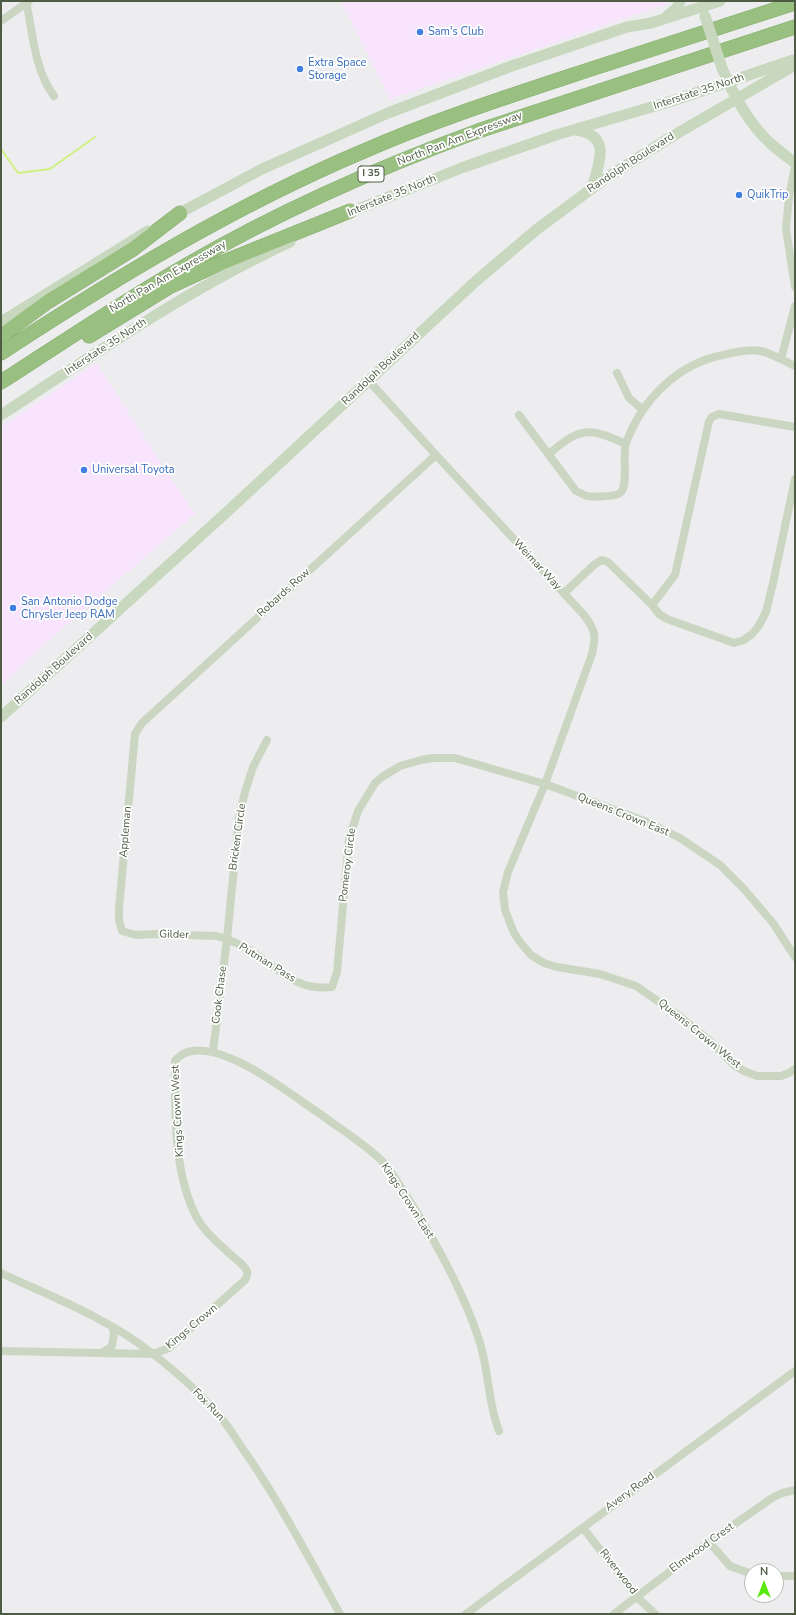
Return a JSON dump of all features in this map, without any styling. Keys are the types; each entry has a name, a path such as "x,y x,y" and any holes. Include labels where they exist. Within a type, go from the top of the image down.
{"highway":[{"name":"North Pan Am Expressway","path":"1,353 85,298 189,237 303,178 364,151 430,124 512,95 795,3"},
{"name":"North Pan Am Expressway","path":"1,384 119,305 185,266 264,223 332,190 441,144 478,131 772,35 795,29"},
{"path":"1,384 77,344 169,287 220,263 350,211"},
{"path":"1,336 55,297 133,249 180,213"}],"main road":[{"path":"663,20 677,8 680,1"},
{"path":"1,322 121,246 262,169 388,113 509,67 627,28 651,24 720,1"},
{"path":"702,8 722,68 746,114 768,141 795,163"},
{"name":"Interstate 35 North","path":"1,415 138,326 245,263 321,227 350,211 464,167 576,130 672,101 795,59"},
{"name":"Randolph Boulevard","path":"1,717 369,381 481,276 536,230 592,188 671,137 795,65"},
{"path":"576,130 588,131 598,140 601,148 600,160 592,188"}],"street":[{"path":"1,21 28,2 40,70 54,96"},
{"path":"795,167 789,196 786,228 795,287"},
{"path":"781,359 795,306"},
{"path":"519,415 576,491 587,496 620,493 624,488 626,444 642,409 676,374 714,356 737,351 753,350 794,362"},
{"path":"617,373 629,398 642,409"},
{"name":"Weimar Way","path":"369,381 591,624 595,638 592,654 545,784"},
{"path":"652,605 675,575 709,421 712,417 719,414 795,427"},
{"path":"549,454 566,440 578,434 588,432 599,434 626,444"},
{"name":"Robards Row","path":"135,734 142,723 436,456"},
{"path":"564,593 595,564 602,560 608,562 652,605 659,614 667,620 724,640 734,642 744,640 752,634 766,612 774,583 795,479"},
{"name":"Appleman","path":"122,931 119,920 119,908 135,734"},
{"name":"Bricken Circle","path":"227,939 239,817 253,767 267,740"},
{"name":"Pomeroy Circle","path":"332,987 337,972 349,839 354,819 375,783 400,766 421,760 455,758 545,784"},
{"name":"Queens Crown East","path":"545,784 647,822 680,838 710,857 744,889 773,923 795,957"},
{"name":"Queens Crown West","path":"545,784 508,872 504,892 505,910 520,942 532,955 544,963 557,967 600,974 636,986 678,1014 709,1040 734,1065 744,1071 757,1076 781,1076 789,1074 795,1069"},
{"name":"Gilder","path":"122,931 136,935 155,934 217,936 227,939"},
{"name":"Putman Pass","path":"227,939 246,948 282,974 304,985 320,988 332,987"},
{"name":"Cook Chase","path":"213,1051 227,939"},
{"name":"Kings Crown West","path":"213,1051 188,1052 180,1054 175,1061 178,1145 184,1182 197,1219 243,1266 247,1271 247,1276"},
{"name":"Kings Crown East","path":"213,1051 244,1064 275,1082 364,1145 384,1163 430,1235 472,1321 484,1357 494,1418 499,1431"},
{"name":"Fox Run","path":"1,1273 86,1313 113,1328 153,1354 206,1402 229,1429 284,1512 340,1614"},
{"name":"Kings Crown","path":"1,1351 153,1354 163,1352 241,1284 247,1276"},
{"path":"102,1352 112,1346 114,1334 113,1328"},
{"name":"Avery Road","path":"466,1614 795,1370"},
{"name":"Elmwood Crest","path":"614,1614 709,1542 772,1498 782,1493 795,1490"},
{"name":"Riverwood","path":"583,1528 637,1596 655,1614"},
{"path":"709,1542 730,1566 744,1571"},
{"path":"784,1576 795,1576"}],"shaded area":[{"path":"341,1 668,1 664,5 390,99"},
{"name":"Universal Toyota","path":"96,363 195,514 48,641 1,686 1,427"}],"waterway":[{"path":"1,149 18,173 50,169 95,137"}],"place":[{"name":"Sam's Club","path":"420,32"},
{"name":"Extra Space Storage","path":"300,69"},
{"name":"QuikTrip","path":"739,195"},
{"name":"Universal Toyota","path":"84,470"},
{"name":"San Antonio Dodge Chrysler Jeep RAM","path":"13,608"}]}
